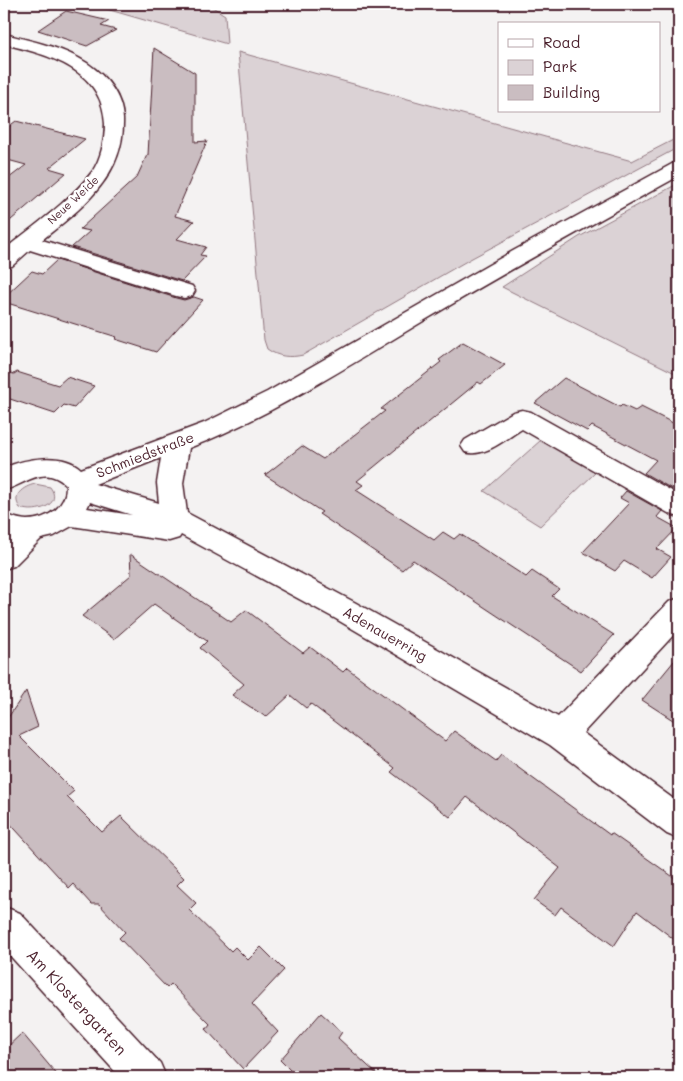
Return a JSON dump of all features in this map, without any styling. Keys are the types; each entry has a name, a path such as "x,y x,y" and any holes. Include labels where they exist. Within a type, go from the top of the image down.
{"street":[{"name":"Neue Weide","path":"4,39 47,51 77,63 105,86 116,119 113,144 101,173 77,199 4,261"},
{"name":"Schmiedstraße","path":"78,485 213,429 276,398 511,260 679,168"},
{"path":"26,242 184,291"},
{"path":"474,446 522,418 679,508"},
{"path":"174,518 170,483 177,443"},
{"name":"Adenauerring","path":"5,472 20,471 34,467 59,468 70,474 78,485 174,518 346,611 561,735 679,823"},
{"path":"4,524 21,530 33,530 59,522 69,515 80,498 78,485"},
{"name":"Adenauerring","path":"69,515 206,537"},
{"path":"4,558 33,530"},
{"path":"561,735 679,610"},
{"name":"Am Klostergarten","path":"7,926 146,1077"}],"green space":[{"path":"89,4 208,4 225,15 227,44"},
{"path":"238,52 632,161 679,137 679,147 472,258 303,355 289,357 271,352 267,349 264,340"},
{"path":"679,183 679,375 502,287 579,237"},
{"path":"541,440 597,471 540,526 484,491"},
{"path":"35,484 50,487 53,499 50,504 33,510 20,508 17,499 18,495 26,487"}],"building":[{"path":"66,11 109,21 101,26 116,30 87,46 38,30"},
{"path":"154,48 195,73 195,142 207,141 175,216 194,221 177,239 206,247 200,255 206,256 182,281 72,247 90,231 80,229 137,177 148,155"},
{"path":"16,121 85,139 49,168 66,173 4,226 4,182 26,165 4,159 4,130"},
{"path":"57,260 176,298 184,300 194,297 203,300 156,352 115,339 117,337 4,302 4,297 32,271 42,274"},
{"path":"463,342 505,365 481,384 478,382 357,481 363,485 356,490 434,540 443,532 454,539 460,534 526,577 532,571 559,589 552,596 614,635 581,671 413,560 402,570 319,514 322,512 265,475 302,446 323,459 385,411 381,409 441,362 439,360"},
{"path":"4,371 14,374 17,372 58,385 67,377 94,386 74,408 64,405 55,414 4,397"},
{"path":"564,378 620,407 622,405 635,411 641,407 679,426 679,493 644,473 656,460 592,426 587,431 535,403"},
{"path":"626,491 662,511 657,517 677,528 657,549 671,557 652,578 624,561 615,571 583,552 629,503 620,498"},
{"path":"130,554 231,622 246,610 303,653 310,647 343,672 347,668 445,741 454,731 496,761 501,755 610,835 611,833 679,881 679,943 637,911 614,946 561,907 555,915 534,900 560,868 467,797 450,817 391,772 395,768 311,704 306,708 290,695 266,717 232,695 244,684 200,648 207,641 154,604 114,639 82,616 131,575"},
{"path":"679,655 679,724 642,700"},
{"path":"26,691 38,727 19,736 74,791 67,797 102,832 121,816 184,878 177,885 196,903 189,910 231,951 235,947 248,960 261,947 284,970 252,1004 278,1032 243,1069 206,1029 210,1024 171,984 167,988 119,938 125,932 99,904 91,904 73,884 69,888 4,817 4,720 5,722"},
{"path":"321,1013 342,1032 338,1038 380,1077 297,1077 280,1060"},
{"path":"22,1033 59,1077 4,1077 4,1050"}]}
